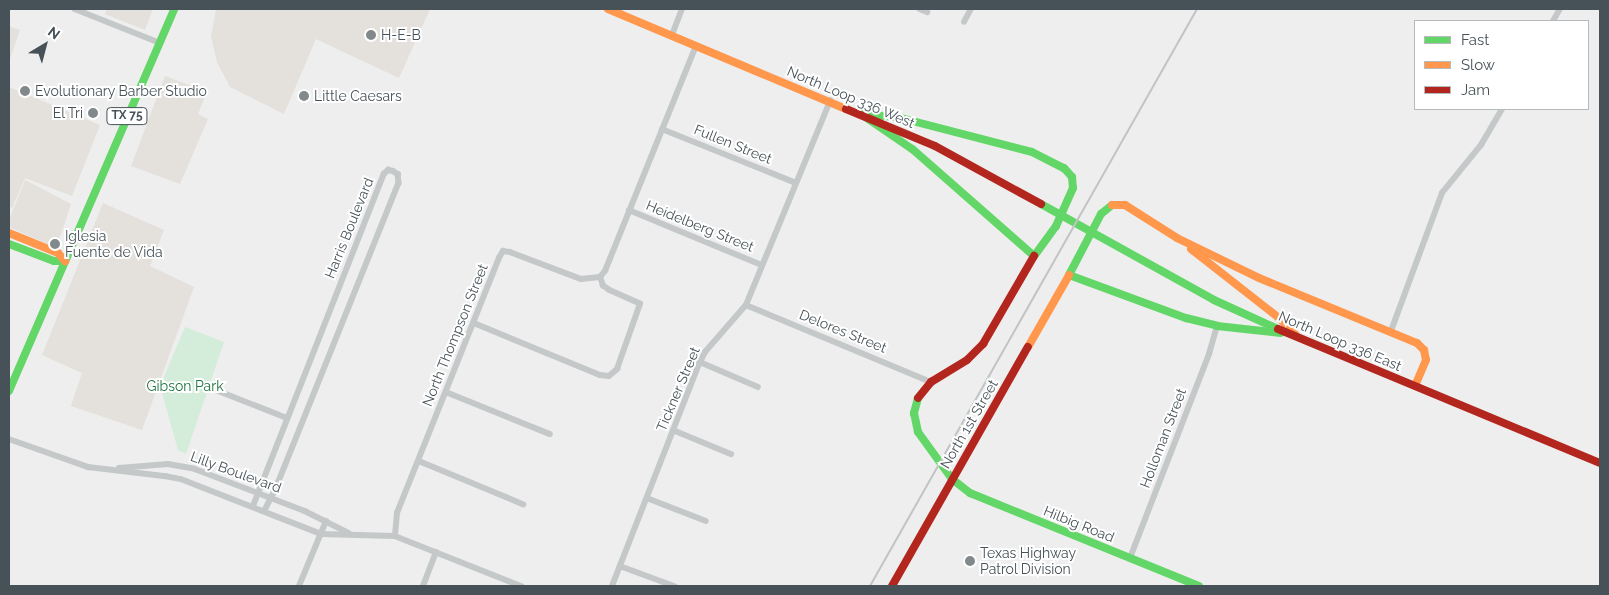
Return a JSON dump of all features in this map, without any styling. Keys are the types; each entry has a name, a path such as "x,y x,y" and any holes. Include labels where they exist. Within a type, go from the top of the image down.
{"main road":[{"name":"TX 75","path":"9,392 174,9"},
{"name":"North Loop 336 West","path":"608,9 830,100 935,146 1078,224"},
{"path":"861,114 897,117 1004,143 1055,162 1069,173 1073,181 1073,188 1056,226 1034,256 983,344 967,360 931,382"},
{"path":"861,114 912,149 1034,256"},
{"name":"North 1st Street","path":"892,586 1069,275 1101,214 1113,204 1125,205 1177,238"},
{"name":"North Loop 336 East","path":"1078,224 1214,300 1288,333 1600,463"},
{"path":"9,233 58,253 65,260"},
{"path":"1177,238 1259,278 1412,340 1424,350 1426,360 1415,386"},
{"path":"1177,238 1279,318 1300,338"},
{"path":"9,244 54,261 65,260"},
{"path":"1069,275 1186,318 1217,326 1288,333"},
{"name":"Hilbig Road","path":"931,382 916,400 914,420 924,444 952,479 970,492 1199,586"}],"street":[{"path":"75,9 160,43"},
{"path":"672,35 682,9"},
{"path":"920,9 927,12"},
{"path":"964,22 971,9"},
{"path":"1553,20 1560,9"},
{"path":"474,323 600,375 609,376 617,369 640,304 603,286 600,277 605,270 696,46"},
{"name":"Tickner Street","path":"612,586 700,362 705,352 746,305 794,182 830,100"},
{"path":"1391,331 1442,193 1481,145 1501,110"},
{"name":"Fullen Street","path":"662,128 794,182"},
{"name":"Harris Boulevard","path":"252,506 384,174 388,170 393,171 398,174 398,183 277,488 270,498 265,511"},
{"name":"Heidelberg Street","path":"629,210 762,265"},
{"name":"North Thompson Street","path":"395,536 397,513 503,251 581,279 600,277"},
{"name":"Delores Street","path":"746,305 910,371 931,382"},
{"name":"Holloman Street","path":"1130,558 1209,354 1217,326"},
{"path":"700,362 758,387"},
{"path":"216,390 287,418"},
{"path":"446,392 550,434"},
{"path":"673,430 732,454"},
{"name":"Lilly Boulevard","path":"9,439 70,462 107,470 165,476 181,480 321,534 395,536 522,586"},
{"path":"419,461 523,504"},
{"name":"Lilly Boulevard","path":"107,470 168,464 183,465 326,521 350,534"},
{"path":"647,498 706,521"},
{"path":"299,586 326,521"},
{"path":"424,586 436,552"},
{"path":"620,566 674,586"}],"shaded area":[{"path":"107,9 153,9 145,30 105,14"},
{"path":"216,9 430,9 399,78 316,39 284,114 230,87 217,62 211,37"},
{"path":"9,26 20,30 9,62"},
{"path":"165,76 207,92 198,114 208,119 180,184 131,166"},
{"path":"9,87 100,125 72,196 25,178 12,208 9,206"},
{"path":"25,180 71,204 59,240 54,238 52,246 9,227 9,220"},
{"path":"103,203 164,230 150,266 194,287 142,430 71,406 82,373 42,355"}],"green space":[{"name":"Gibson Park","path":"185,327 224,342 186,454 178,450 160,386"}],"railway":[{"path":"870,586 1197,9"}],"traffic: fast":[{"path":"9,391 174,9"},
{"path":"861,114 897,117 1032,152 1064,168 1072,177 1073,188 1056,226 1034,256 912,149 861,114"},
{"path":"1041,204 1214,300 1278,329"},
{"path":"1112,205 1101,214 1069,275 1186,318 1217,326 1281,333"},
{"path":"9,244 54,261 65,261"},
{"path":"918,398 914,413 918,432 952,479 970,493 1199,586"}],"traffic: slow":[{"path":"608,9 846,109"},
{"path":"1112,205 1125,205 1177,238 1259,278 1417,343 1424,350 1426,360 1415,386"},
{"path":"9,233 58,253 65,261"},
{"path":"1191,249 1279,318 1295,334"},
{"path":"1028,347 1069,275"}],"traffic: jam":[{"path":"846,109 935,146 1041,204"},
{"path":"918,398 931,382 967,360 983,344 1034,256"},
{"path":"1278,329 1600,463"},
{"path":"892,586 1028,347"}],"place":[{"name":"H-E-B","path":"371,35"},
{"name":"Evolutionary Barber Studio","path":"25,91"},
{"name":"Little Caesars","path":"304,96"},
{"name":"El Tri","path":"93,113"},
{"name":"Iglesia Fuente de Vida","path":"55,244"},
{"name":"Texas Highway Patrol Division","path":"970,561"}]}
